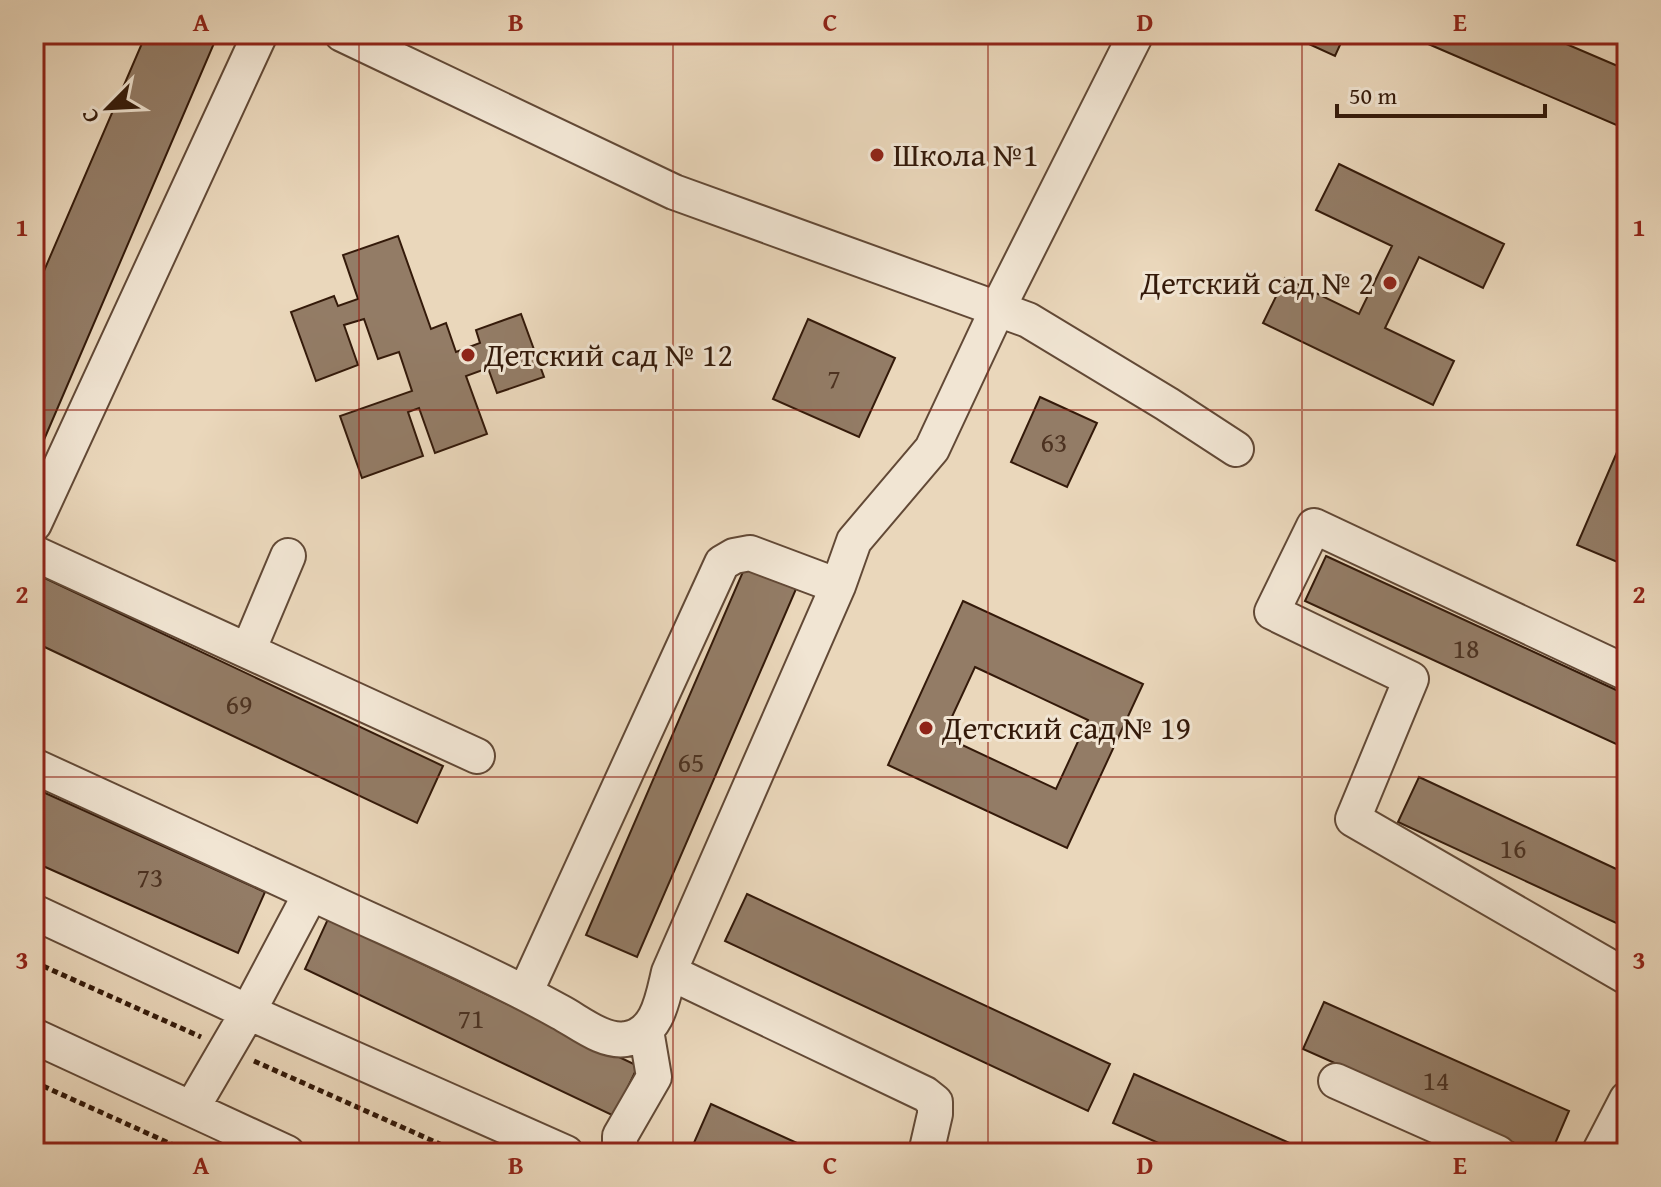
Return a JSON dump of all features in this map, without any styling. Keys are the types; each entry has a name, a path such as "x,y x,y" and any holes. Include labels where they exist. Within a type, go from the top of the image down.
{"street":[{"path":"34,524 260,34"},
{"path":"342,34 674,192 1028,320 1236,449"},
{"path":"34,766 525,993 610,1039 629,1039 646,1030 659,1013 669,972 838,586 854,541 932,449 998,308 1136,34"},
{"path":"1627,673 1314,526 1272,612 1411,679 1353,819 1627,977"},
{"path":"34,553 477,756"},
{"path":"525,993 722,563 734,556 750,553 838,586"},
{"path":"248,651 288,556"},
{"path":"192,1108 248,1012 311,893"},
{"path":"34,912 248,1012 566,1153"},
{"path":"669,972 925,1094 935,1102 926,1153"},
{"path":"620,1153 620,1136 654,1077 646,1030"},
{"path":"34,1036 192,1108 274,1150"},
{"path":"1336,1081 1498,1153"},
{"path":"1599,1153 1627,1099"}],"path":[{"path":"34,1082 191,1153"}],"building":[{"path":"146,34 218,34 34,463 34,294"},
{"path":"1287,34 1345,34 1335,56"},
{"path":"1405,34 1543,34 1627,70 1627,114 1621,127"},
{"name":"Детский сад № 2","path":"1339,164 1504,244 1483,288 1419,257 1385,328 1454,361 1433,405 1263,323 1285,278 1359,314 1392,246 1316,210"},
{"name":"Детский сад № 12","path":"398,236 431,329 446,323 456,352 480,343 476,330 521,314 544,377 497,393 488,368 466,376 487,434 435,453 419,408 408,412 423,456 362,478 340,416 412,391 399,352 378,359 364,319 344,325 358,365 316,381 291,312 334,296 338,306 358,299 343,255"},
{"path":"808,319 895,358 859,437 773,399"},
{"path":"1040,397 1097,423 1067,487 1011,462"},
{"path":"1627,429 1627,566 1577,545"},
{"path":"1326,556 1627,695 1627,749 1305,601"},
{"path":"745,567 796,589 637,957 586,935"},
{"path":"34,573 443,766 417,823 34,642"},
{"name":"Детский сад № 19","path":"963,601 1143,684 1067,848 888,765","holes":["975,667 1088,720 1056,789 943,736"]},
{"path":"1419,777 1627,874 1627,928 1398,822"},
{"path":"34,788 265,892 238,953 34,862"},
{"path":"747,894 1110,1064 1088,1111 725,941"},
{"path":"328,919 638,1066 614,1116 305,969"},
{"path":"1324,1002 1569,1111 1551,1153 1537,1153 1303,1049"},
{"path":"1134,1074 1312,1153 1181,1153 1113,1123"},
{"path":"711,1104 819,1153 712,1153 693,1145"}],"place":[{"name":"Школа №1","path":"877,155"},
{"name":"Детский сад № 2","path":"1390,283"},
{"name":"Детский сад № 12","path":"468,355"},
{"name":"Детский сад № 19","path":"926,728"}]}
